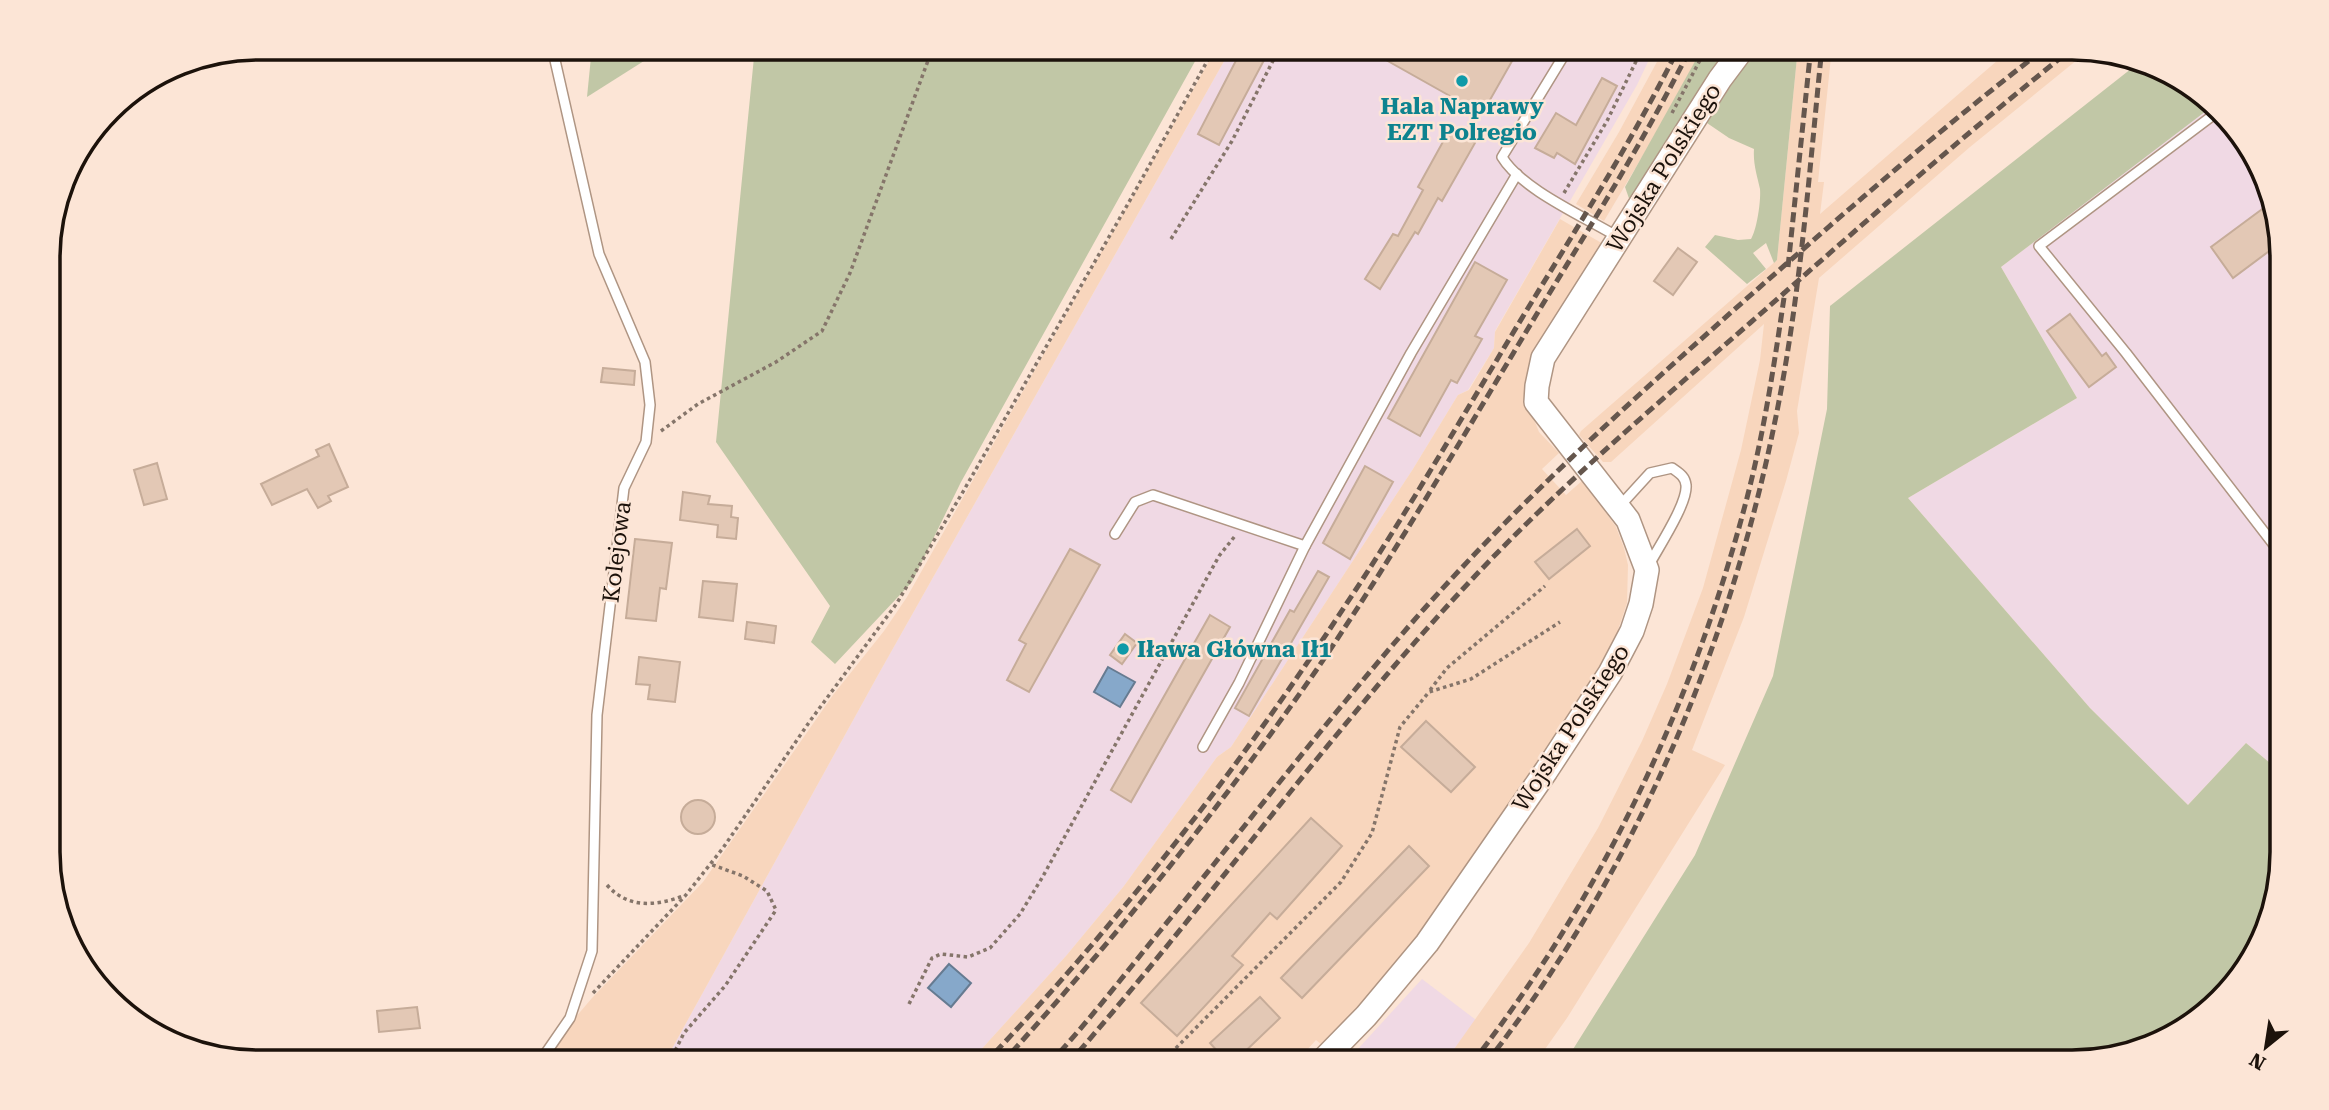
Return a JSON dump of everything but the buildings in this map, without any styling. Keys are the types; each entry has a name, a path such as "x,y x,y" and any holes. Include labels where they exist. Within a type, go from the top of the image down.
{"street":[{"name":"Wojska Polskiego","path":"1333,1050 1366,1016 1427,943 1546,771 1610,673 1632,631 1641,604 1647,570 1628,520 1536,402 1536,386 1543,358 1735,60"}],"lane":[{"name":"Kolejowa","path":"548,1050 570,1018 592,951 597,715 624,488 646,442 650,405 645,362 599,254 555,60"},
{"path":"1561,60 1502,157 1507,167 1557,203 1620,238"},
{"path":"2210,117 2039,246 2126,353 2269,538"},
{"path":"1203,747 1239,683 1305,546 1411,353 1517,174"},
{"path":"1618,508 1650,473 1672,468 1682,474 1686,485 1684,497 1647,570"},
{"path":"1115,534 1135,502 1153,495 1305,546"}],"path":[{"path":"646,442 698,404 776,362 822,331 850,273 928,60"},
{"path":"570,1018 685,896 897,603 964,491 1208,60"},
{"path":"1171,239 1232,141 1273,60"},
{"path":"1557,203 1607,121 1637,60"},
{"path":"909,1004 932,958 941,954 968,957 990,948 1020,914 1219,556 1243,526"},
{"path":"1174,1050 1340,882 1372,833 1399,727 1447,668 1545,586"},
{"path":"1429,692 1471,680 1560,622"},
{"path":"676,1050 684,1033 725,986 776,910 767,891 743,876 710,864"},
{"path":"592,869 615,895 634,903 658,905 685,896"}],"shaded area":[{"path":"1210,60 1225,60 878,675 671,1050 553,1050 592,998 703,882 833,695 884,631 907,597"},
{"path":"1225,60 1649,60 1495,331 1494,348 1468,390 1458,395 1413,469 1231,747 1217,757 1124,886 1066,956 981,1050 671,1050 878,675"},
{"path":"1658,60 1696,60 1604,221 1576,204"},
{"path":"1797,60 1831,60 1818,182 1824,182 1820,214 1998,60 2077,60 1970,147 1819,278 1797,411 1799,433 1744,617 1692,750 1725,765 1544,1050 1453,1050 1529,943 1598,828 1667,684 1703,588 1741,450 1760,360 1764,324 1611,462 1603,462 1579,435 1777,260"},
{"path":"2205,112 2229,137 2243,159 2263,206 2269,258 2269,762 2246,743 2188,805 2090,708 1908,498 2077,398 2001,267"},
{"path":"1560,219 1605,245 1527,402 1539,432 1559,453 1542,469 1566,495 1583,480 1616,527 1628,565 1627,603 1605,660 1447,901 1377,989 1322,1045 1316,1040 1307,1050 981,1050 1066,956 1124,886 1217,757 1231,747 1413,469 1458,395 1469,390 1494,348 1495,332"},
{"path":"1422,979 1476,1020 1454,1050 1357,1050"}],"green space":[{"path":"591,60 645,60 587,97"},
{"path":"754,60 1196,60 961,482 912,582 835,664 811,642 830,606 716,442"},
{"path":"1696,60 1724,60 1632,207 1625,187"},
{"path":"1752,60 1797,60 1777,260 1774,263 1766,243 1753,253 1766,269 1747,284 1705,247 1715,235 1738,240 1751,239 1757,222 1760,189 1754,149 1729,138 1707,123 1744,65"},
{"path":"2131,69 2170,86 2205,112 2001,267 2077,398 1908,498 2090,708 2188,805 2246,743 2269,762 2268,878 2263,904 2254,928 2236,962 2220,983 2202,1001 2159,1030 2110,1047 2084,1050 1573,1050 1695,855 1773,676 1827,409 1830,306"}],"water":[{"path":"1108,667 1135,682 1120,707 1094,692"},
{"path":"949,964 971,983 951,1007 928,988"}],"railway":[{"path":"997,1050 1083,955 1176,843 1305,666 1442,452 1615,165 1672,60"},
{"path":"1013,1050 1165,872 1315,672 1417,514 1606,201 1684,60"},
{"path":"1788,267 1810,60"},
{"path":"1496,1050 1539,991 1586,917 1629,840 1667,761 1701,679 1730,596 1774,426 1791,332 1821,60"},
{"path":"1062,1050 1356,688 1424,609 1500,528 1620,412 1744,301 1856,203 2030,60"},
{"path":"1080,1050 1370,695 1507,543 1679,384 2058,60"},
{"path":"1482,1050 1520,998 1603,863 1672,720 1701,646 1748,494 1765,418 1785,291"}],"place":[{"name":"Hala Naprawy EZT Polregio","path":"1462,81"},
{"name":"Iława Główna Ił1","path":"1123,649"}]}
